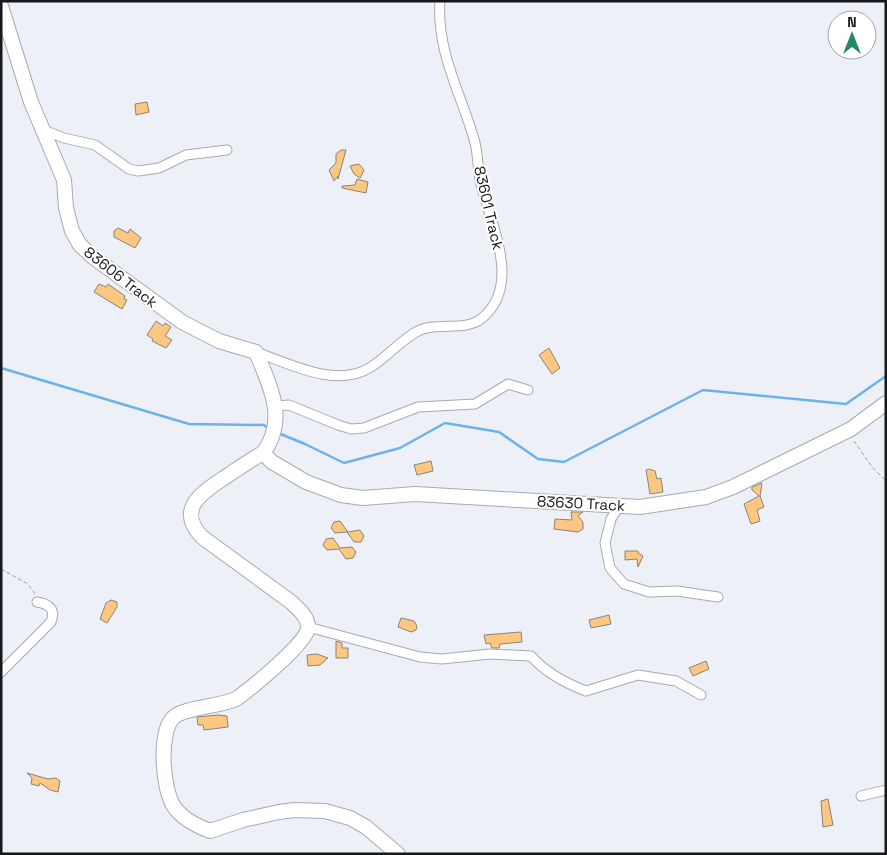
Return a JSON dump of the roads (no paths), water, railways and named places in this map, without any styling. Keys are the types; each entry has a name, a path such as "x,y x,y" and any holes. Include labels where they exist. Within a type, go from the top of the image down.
{"street":[{"name":"83601 Track","path":"256,352 327,375 357,373 380,362 395,347 418,331 429,327 471,324 481,319 494,304 502,276 498,239 481,185 475,140 454,86 445,50 439,12 440,1"},
{"name":"83606 Track","path":"1,6 41,129 64,180 68,221 80,245 93,258 182,322 220,341 256,352"},
{"path":"41,129 64,138 95,145 124,166 138,171 159,168 186,155 227,150"},
{"path":"256,352 276,406 275,433 263,453 204,491 192,507 192,525 206,540 291,602 304,615 308,627 304,639 296,648 245,692 225,704 181,712 169,722 164,741 166,788 175,808 187,819 210,831 243,820 295,810 338,814 366,827 398,854"},
{"path":"276,406 289,405 351,429 364,428 418,407 475,404 508,384 528,390"},
{"name":"83630 Track","path":"263,453 272,462 306,482 341,495 364,498 424,494 640,507 706,497 733,487 851,429 886,403"},
{"path":"619,506 611,519 605,543 610,568 624,584 649,592 677,591 718,597"},
{"path":"1,672 51,622 52,608 47,604 37,602"},
{"path":"308,627 420,657 442,659 490,654 531,656 540,666 564,682 586,691 638,674 676,681 701,695"},
{"path":"862,796 886,790"}],"waterway":[{"path":"1,368 189,424 264,425 270,430"},
{"path":"278,433 344,463 400,448 445,423 499,432 538,459 564,462 703,390 846,404 886,376"}]}
